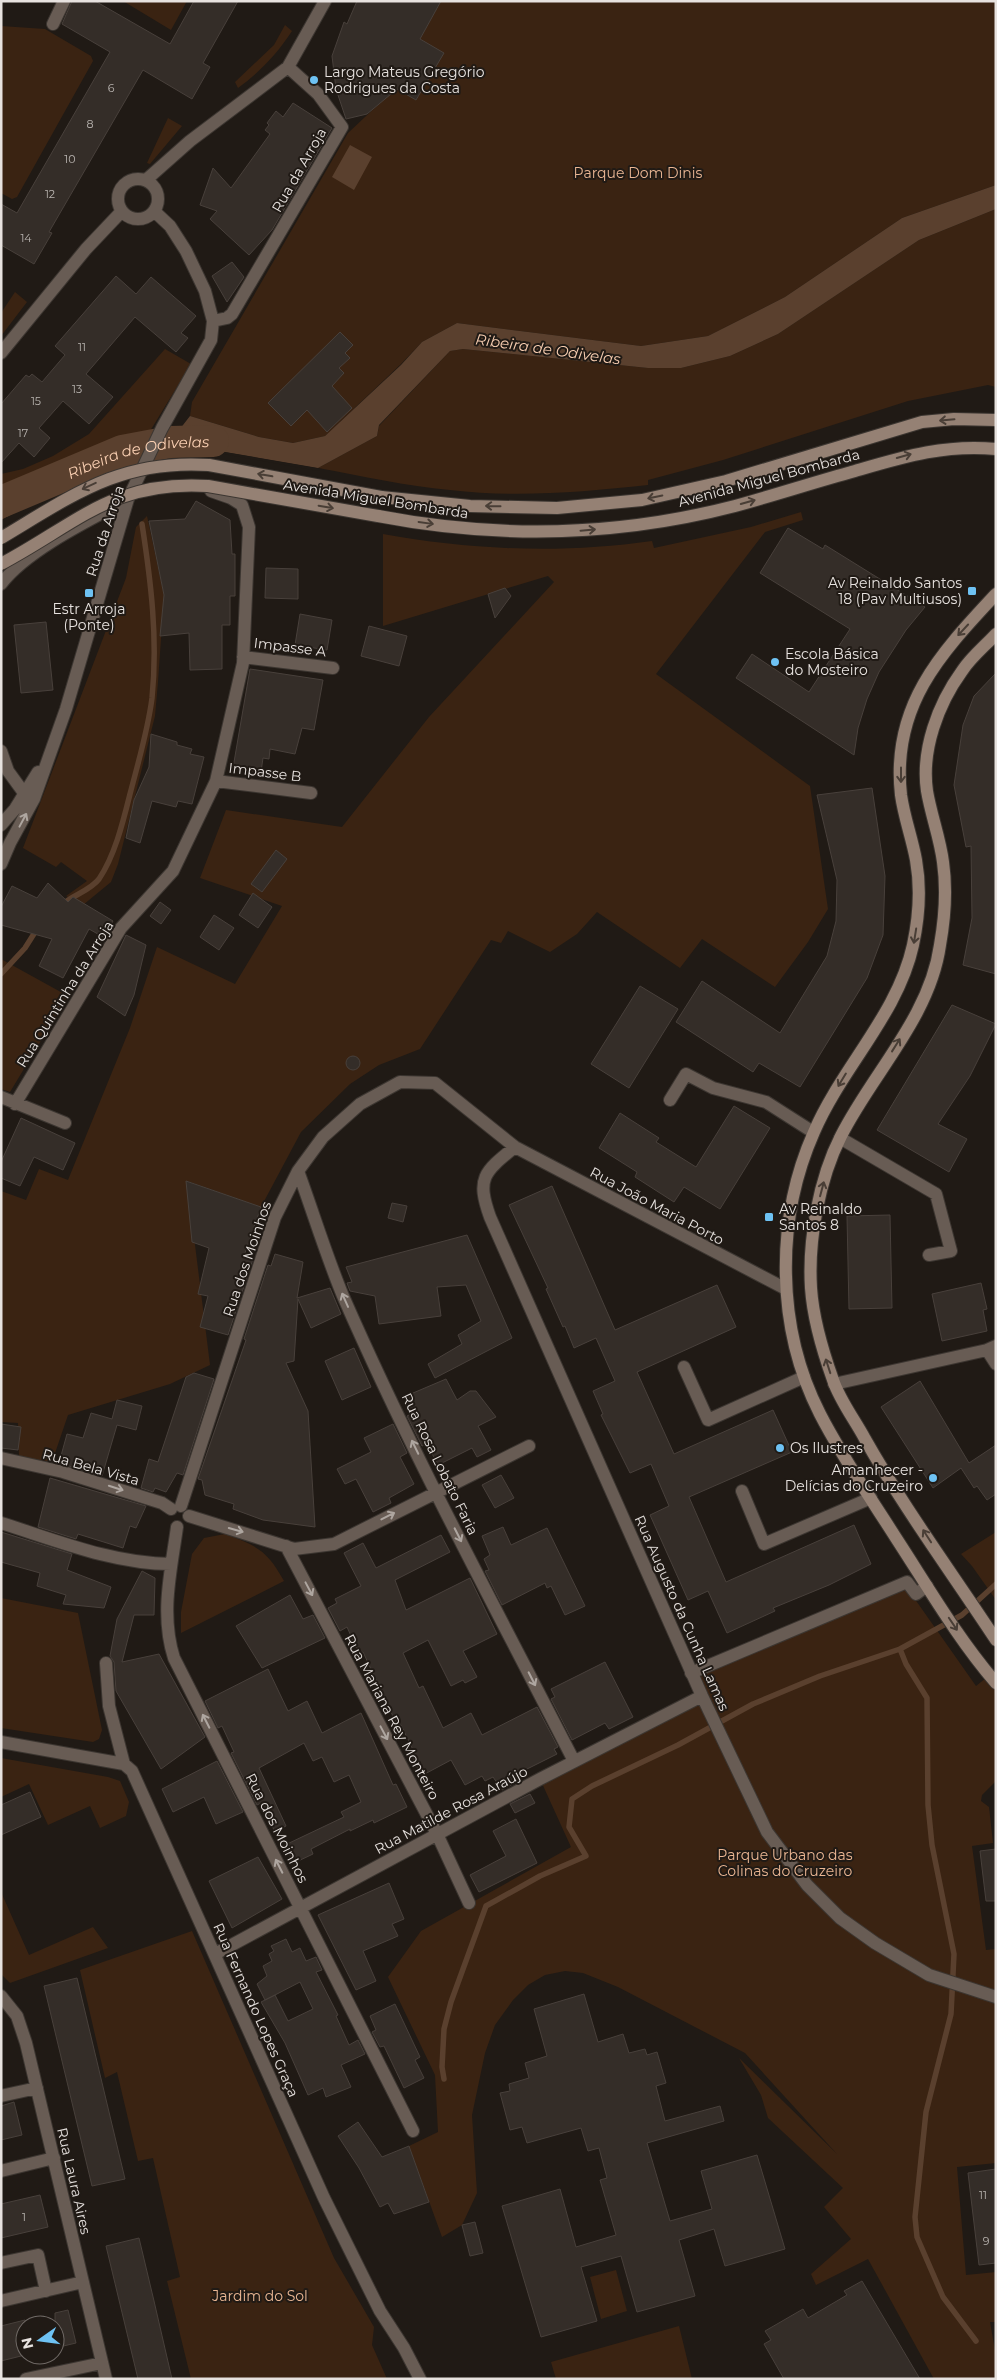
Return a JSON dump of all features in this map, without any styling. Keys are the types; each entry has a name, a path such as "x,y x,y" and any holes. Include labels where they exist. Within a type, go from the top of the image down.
{"main road":[{"name":"Avenida Miguel Bombarda","path":"1,538 86,487 118,474 158,465 180,463 209,465 382,497 470,506 557,508 642,500 726,482 922,422 954,419 996,420"},
{"name":"Avenida Miguel Bombarda","path":"1,564 96,506 126,494 155,487 208,486 378,516 468,529 559,533 648,525 734,506 921,451 954,448 996,449"},
{"path":"996,594 931,668 914,701 903,738 900,769 901,794 917,864 919,888 913,943 909,960 889,1005 827,1104 814,1132 797,1183 789,1222 786,1289 793,1335 804,1377 818,1412 840,1451 929,1589 974,1655 996,1683"},
{"path":"996,634 962,670 942,704 934,727 927,756 927,788 943,861 945,887 945,914 937,958 920,1003 840,1138 827,1170 814,1228 811,1289 826,1358 834,1384 877,1460 996,1639"}],"street":[{"path":"53,24 64,1"},
{"path":"146,180 157,191 158,201 154,211 146,217 136,219 122,211 118,196 122,186 130,180 146,180 190,141 288,66 325,1"},
{"name":"Rua da Arroja","path":"213,321 227,318 232,314 342,127 318,94 288,66"},
{"path":"1,352 86,249 122,211"},
{"name":"Rua da Arroja","path":"1,864 10,842 34,799 46,759 82,660 130,495 162,428 207,350 213,321 205,291 186,251 170,226 154,211"},
{"name":"Rua Quintinha da Arroja","path":"1,584 12,570 130,495 190,490 217,492 242,505 249,527 243,657 216,781 173,871 121,928 15,1104"},
{"name":"Impasse A","path":"243,657 334,668"},
{"path":"1,751 8,772 24,792"},
{"name":"Rua da Arroja","path":"1,825 15,809 46,759"},
{"name":"Impasse B","path":"216,781 311,793"},
{"path":"670,1100 686,1074 713,1088 766,1102 814,1132"},
{"name":"Rua dos Moinhos","path":"176,1507 275,1217 298,1171 323,1137 360,1104 400,1082 435,1083 515,1148"},
{"path":"1,1097 65,1123"},
{"path":"840,1138 936,1194 951,1251 929,1255"},
{"name":"Rua João Maria Porto","path":"515,1148 786,1289"},
{"name":"Rua Augusto da Cunha Lamas","path":"515,1148 486,1174 482,1195 720,1738 767,1832 807,1885 840,1918 875,1943 929,1975 962,1988 996,1997"},
{"name":"Rua Rosa Lobato Faria","path":"298,1171 342,1294 436,1491 574,1761"},
{"path":"834,1384 991,1348 996,1364"},
{"path":"684,1367 708,1420 804,1377"},
{"path":"190,1516 184,1526 177,1527 169,1522 168,1515 176,1507 187,1510 190,1516 301,1550 334,1544 436,1491 529,1446"},
{"name":"Rua Bela Vista","path":"1,1458 72,1475 176,1507"},
{"path":"742,1491 764,1544 870,1498"},
{"path":"1,1523 117,1557 156,1564 171,1564"},
{"name":"Rua dos Moinhos","path":"177,1527 171,1564 167,1634 174,1658 413,2131"},
{"name":"Rua Mariana Rey Monteiro","path":"286,1546 437,1834 469,1903"},
{"path":"692,1673 907,1582 916,1594 929,1589"},
{"path":"1,1742 124,1764 109,1706 106,1663"},
{"name":"Rua Matilde Rosa Araújo","path":"216,1954 574,1761 702,1696"},
{"name":"Rua Fernando Lopes Graça","path":"124,1764 132,1771 139,1784 329,2207 380,2311 404,2348 420,2379"},
{"name":"Rua Laura Aires","path":"1,1996 17,2016 37,2088 106,2379"},
{"path":"1,2096 37,2088"},
{"path":"1,2171 54,2158"},
{"path":"1,2263 38,2255 46,2291"},
{"path":"1,2301 83,2282"},
{"path":"26,2379 102,2363"}],"green space":[{"path":"123,1 187,1 171,30"},
{"name":"Parque Dom Dinis","path":"441,1 996,1 996,185 902,218 785,297 708,336 641,346 457,323 422,342 325,436 293,443 259,437 190,416 192,402 348,133 381,102 392,86 416,100 443,53 420,39"},
{"path":"285,25 292,31 261,69 238,88 235,82 274,45"},
{"path":"1,26 45,29 91,56 93,61 17,197 12,199 1,193"},
{"path":"168,118 182,126 150,164 147,163"},
{"path":"996,209 996,387 988,385 908,401 723,460 648,480 648,485 549,493 500,494 417,486 318,468 377,436 379,426 450,351 463,349 648,368 681,368 730,356 778,334 919,240"},
{"path":"15,292 27,302 1,336 1,313"},
{"path":"165,349 191,364 136,454 70,481 25,507 1,498 1,474 23,469 53,456 89,434"},
{"path":"801,512 803,520 765,532 656,674 810,786 828,909 808,942 775,987 702,939 680,968 597,912 577,934 550,952 508,931 501,943 491,940 420,1049 379,1065 350,1084 301,1132 261,1207 187,1181 210,1365 170,1384 68,1415 52,1462 19,1457 18,1423 1,1422 1,1191 26,1200 39,1169 68,1180 130,1028 157,947 235,984 282,906 200,878 226,810 342,827 429,717 554,582 548,576 383,626 383,534 483,547 584,548 652,541 654,548 751,527"},
{"path":"147,516 164,595 155,716 118,864 111,882 83,905 66,896 87,881 61,862 56,867 23,848 126,578 136,527"},
{"path":"1,959 68,996 10,1092 1,1089"},
{"path":"996,1532 996,1600 961,1554"},
{"path":"225,1534 260,1550 272,1562 284,1581 181,1633 181,1612 192,1554 204,1538"},
{"name":"Parque Urbano das Colinas do Cruzeiro","path":"905,1585 976,1686 996,1670 996,1781 982,1795 981,1801 989,1807 993,1843 972,1846 986,1950 996,1949 996,2163 957,2167 966,2275 996,2272 996,2322 990,2322 996,2356 996,2379 934,2379 868,2259 816,2285 811,2274 851,2239 824,2207 843,2188 768,2118 761,2095 739,2058 837,2154 745,2053 618,1987 583,1973 565,1971 545,1975 528,1985 513,2000 495,2025 485,2053 472,2115 477,2193 462,2225 442,2237 409,2146 438,2132 435,2075 388,1977 421,1931 571,1847 540,1779 701,1696 691,1673"},
{"path":"1,1598 78,1613 102,1730 99,1739 93,1742 1,1728"},
{"path":"1,1758 108,1777 120,1781 129,1802 126,1816 100,1828 90,1806 48,1825 29,1784 1,1797"},
{"path":"1,1892 29,1955 93,1927 108,1948 10,1983 1,1974"},
{"name":"Jardim do Sol","path":"192,1931 334,2258 374,2327 372,2345 387,2379 191,2379 167,2281 180,2277 153,2158 138,2161 117,2072 105,2078 80,1970"},
{"path":"616,2270 627,2311 601,2319 590,2277"},
{"path":"679,2326 692,2379 556,2379 551,2362"}],"water":[{"path":"350,145 372,157 354,190 332,177"},
{"path":"996,185 996,209 919,240 778,334 730,356 681,368 648,368 463,349 450,351 379,425 377,436 318,468 184,445 166,447 190,416 259,437 293,443 325,436 401,365 422,342 457,323 641,346 708,336 785,297 902,218"},
{"path":"1,498 25,507 1,520"}],"pier":[{"path":"184,445 322,469 318,471 184,447 166,450 163,448"}],"building":[{"path":"72,1 95,1 170,44 194,1 238,1 203,63 210,67 192,99 143,70 49,232 52,233 34,264 1,245 1,204 17,213 110,52 62,24"},
{"path":"357,1 441,1 420,39 444,53 416,100 397,89 367,114 346,119 336,89 332,56 344,22 347,24"},
{"path":"293,103 332,128 272,230 249,255 210,219 217,211 200,205 213,168 231,188 270,134 265,130 269,125 267,123 276,111 283,117"},
{"path":"232,262 244,277 227,302 212,276"},
{"path":"116,276 136,294 151,277 196,316 181,333 188,338 176,352 135,317 86,374 113,397 89,424 63,401 39,428 50,438 34,457 19,443 1,463 1,404 26,375 29,377 32,374 42,382 65,355 55,346"},
{"path":"340,332 353,345 345,353 350,358 339,368 344,373 332,386 352,408 327,432 307,410 291,426 268,403"},
{"path":"196,501 230,520 232,554 235,554 235,596 230,596 230,625 222,625 222,669 190,670 189,633 160,636 164,595 149,521 185,519"},
{"path":"788,528 823,549 825,545 925,607 906,630 879,672 867,699 858,728 854,755 736,678 752,654 809,692 850,629 760,573"},
{"path":"266,568 298,569 298,599 265,598"},
{"path":"505,588 511,596 495,618 488,594"},
{"path":"300,614 332,620 327,650 295,645"},
{"path":"46,622 53,690 21,693 14,625"},
{"path":"369,626 407,636 399,666 361,656"},
{"path":"250,669 323,680 314,730 302,728 295,754 270,749 269,759 263,758 261,772 233,768"},
{"path":"996,673 996,974 963,965 972,918 971,846 966,847 954,785 963,725 974,696"},
{"path":"151,734 177,742 177,745 192,749 190,754 204,757 192,804 178,801 176,807 152,801 140,843 126,838 134,800 149,767"},
{"path":"872,788 885,876 883,935 867,978 800,1087 759,1063 753,1072 676,1022 702,981 780,1033 827,956 836,921 837,880 817,795"},
{"path":"276,850 287,859 262,892 251,884"},
{"path":"48,883 68,902 73,897 113,921 110,926 112,927 105,938 89,929 63,978 39,966 52,939 1,925 1,907 12,886 37,898"},
{"path":"253,893 272,907 258,928 239,915"},
{"path":"160,902 171,910 161,924 150,916"},
{"path":"214,915 234,928 219,950 200,937"},
{"path":"126,935 146,945 134,995 125,1016 97,997"},
{"path":"640,986 678,1009 629,1088 591,1064"},
{"path":"952,1005 996,1024 970,1076 938,1124 967,1139 949,1172 877,1130"},
{"path":"350,1056 356,1056 360,1063 356,1070 350,1070 346,1066 346,1060"},
{"path":"734,1106 770,1128 720,1209 684,1187 674,1202 635,1177 637,1172 599,1148 620,1113 659,1138 656,1142 696,1167"},
{"path":"21,1118 75,1143 63,1170 34,1157 20,1186 1,1178 1,1162"},
{"path":"186,1181 261,1207 244,1256 253,1259 228,1335 200,1327 208,1296 198,1294 209,1248 192,1242"},
{"path":"552,1186 615,1330 717,1285 736,1327 637,1372 674,1454 773,1410 792,1452 689,1497 726,1582 854,1525 871,1564 829,1585 773,1608 775,1611 727,1633 708,1591 688,1600 650,1515 669,1506 651,1464 630,1473 601,1415 603,1414 593,1391 615,1381 596,1338 574,1348 509,1205"},
{"path":"392,1203 407,1206 403,1222 388,1218"},
{"path":"890,1215 892,1308 849,1309 847,1216"},
{"path":"467,1235 512,1338 435,1378 428,1364 462,1344 458,1335 481,1321 466,1285 437,1287 441,1316 379,1324 375,1296 350,1291 347,1283 352,1282 346,1267"},
{"path":"275,1254 303,1262 297,1298 330,1288 341,1314 311,1328 298,1299 294,1361 286,1363 308,1411 315,1527 263,1520 233,1509 234,1504 205,1495 202,1480 198,1479 246,1340 244,1339 268,1265 271,1266"},
{"path":"981,1283 987,1309 983,1310 987,1331 942,1341 932,1294"},
{"path":"354,1348 371,1387 342,1400 325,1361"},
{"path":"194,1373 214,1379 183,1475 177,1473 166,1492 155,1488 153,1492 141,1488 149,1459 158,1462 186,1377"},
{"path":"446,1379 457,1400 470,1391 476,1391 496,1417 478,1426 491,1450 477,1457 472,1448 438,1465 427,1444 422,1446 407,1416 413,1413 406,1396"},
{"path":"920,1381 969,1463 996,1445 996,1494 987,1500 977,1486 974,1488 961,1468 933,1488 881,1407"},
{"path":"117,1400 142,1406 136,1430 117,1425 102,1476 59,1463 67,1434 83,1438 91,1413 112,1419"},
{"path":"1,1424 21,1427 18,1450 1,1448"},
{"path":"393,1424 407,1453 400,1457 414,1484 389,1498 391,1503 373,1512 356,1479 345,1484 337,1469 371,1452 364,1438"},
{"path":"501,1475 514,1498 495,1508 482,1485"},
{"path":"50,1478 146,1506 136,1528 130,1526 123,1548 78,1534 76,1539 38,1527"},
{"path":"503,1527 511,1545 547,1528 585,1606 565,1615 551,1586 547,1588 545,1583 502,1605 485,1571 489,1570 484,1559 490,1555 482,1536"},
{"path":"1,1532 72,1554 67,1570 111,1587 104,1608 63,1604 66,1595 37,1586 40,1573 1,1562"},
{"path":"441,1535 450,1552 395,1580 406,1610 470,1578 497,1634 463,1651 477,1677 465,1683 463,1680 451,1686 428,1640 403,1653 419,1688 423,1686 443,1728 471,1713 482,1735 537,1707 558,1747 554,1749 557,1754 519,1773 522,1779 502,1790 493,1777 485,1781 482,1776 465,1785 451,1760 421,1776 413,1758 416,1756 401,1725 398,1727 363,1652 359,1654 347,1627 340,1631 328,1608 337,1603 335,1599 361,1586 344,1553 363,1543 376,1568"},
{"path":"142,1571 155,1578 154,1615 134,1615 122,1662 159,1654 205,1737 161,1769 116,1691 114,1662 110,1656 117,1619"},
{"path":"290,1595 303,1619 313,1615 325,1638 262,1668 236,1626"},
{"path":"605,1662 633,1717 609,1729 605,1723 572,1740 551,1699 555,1697 551,1689"},
{"path":"268,1669 288,1711 307,1701 322,1733 361,1713 393,1785 396,1784 407,1807 374,1823 373,1820 350,1831 350,1829 311,1849 313,1854 294,1863 285,1845 344,1817 341,1812 361,1802 349,1775 334,1782 322,1757 313,1761 304,1743 259,1768 286,1826 275,1832 261,1803 257,1805 231,1753 234,1752 222,1726 218,1728 205,1701"},
{"path":"217,1761 243,1812 216,1824 204,1797 173,1812 162,1789"},
{"path":"30,1792 41,1817 1,1835 1,1805"},
{"path":"530,1794 535,1803 515,1813 510,1804"},
{"path":"516,1819 537,1863 479,1892 470,1875 506,1856 493,1831"},
{"path":"996,1849 996,1901 986,1901 980,1851"},
{"path":"258,1857 282,1899 232,1928 209,1881"},
{"path":"389,1883 404,1919 392,1924 398,1936 363,1951 376,1981 356,1990 318,1915"},
{"path":"286,1939 292,1952 300,1948 306,1961 316,1957 322,1970 316,1972 338,2015 336,2016 349,2045 358,2040 365,2054 341,2065 351,2087 326,2097 323,2088 308,2095 285,2043 261,2002 265,2000 257,1984 267,1976 263,1966 272,1961 269,1954 274,1951 271,1946","holes":["300,1982 313,2009 288,2021 275,1995"]},
{"path":"77,1978 125,2179 92,2186 44,1986"},
{"path":"584,1994 598,2042 623,2034 629,2053 645,2049 647,2055 657,2052 666,2083 656,2086 665,2121 720,2106 724,2121 647,2143 670,2221 712,2209 701,2171 757,2155 785,2249 725,2266 714,2229 679,2240 695,2296 637,2312 621,2256 581,2267 597,2321 541,2337 502,2206 560,2189 576,2247 616,2235 600,2180 607,2178 599,2148 588,2151 581,2128 527,2143 522,2127 510,2130 500,2093 510,2091 509,2084 529,2078 525,2063 547,2056 534,2009"},
{"path":"395,2004 420,2057 415,2060 424,2078 404,2088 384,2046 380,2047 372,2032 376,2030 370,2016"},
{"path":"14,2102 22,2135 1,2140 1,2106"},
{"path":"358,2122 382,2157 409,2146 429,2202 394,2214 388,2203 380,2207 359,2168 338,2136"},
{"path":"996,2169 996,2263 979,2265 968,2173"},
{"path":"40,2195 48,2227 1,2238 1,2204"},
{"path":"475,2222 483,2253 470,2256 462,2225"},
{"path":"139,2238 172,2379 138,2379 106,2246"},
{"path":"862,2281 920,2379 784,2379 764,2344 771,2340 765,2331 803,2309 808,2318 847,2295 844,2291"},
{"path":"68,2310 76,2343 65,2346 65,2315 55,2315 55,2313"},
{"path":"15,2322 15,2358 1,2361 1,2326"}],"waterway":[{"name":"Ribeira de Odivelas","path":"1,502 122,451 170,442 213,441"},
{"path":"62,905 95,883 105,870 118,838 143,746 152,698 154,632 151,589 142,524"},
{"path":"1,974 25,948 37,929"},
{"path":"976,2341 943,2297 917,2237 915,2217 926,2112 951,2014 954,1954 932,1845 928,1805 927,1698 906,1664 900,1649 962,1615 996,1584"},
{"path":"444,2079 442,2067 444,2029 451,2002 486,1906 540,1876 586,1856 569,1827 572,1799 592,1786 678,1745 753,1704 820,1676 900,1649"}],"place":[{"name":"Largo Mateus Gregório Rodrigues da Costa","path":"314,80"},
{"name":"Av Reinaldo Santos 18 (Pav Multiusos)","path":"972,591"},
{"name":"Estr Arroja (Ponte)","path":"89,593"},
{"name":"Escola Básica do Mosteiro","path":"775,662"},
{"name":"Av Reinaldo Santos 8","path":"769,1217"},
{"name":"Os Ilustres","path":"780,1448"},
{"name":"Amanhecer - Delícias do Cruzeiro","path":"933,1478"}]}
